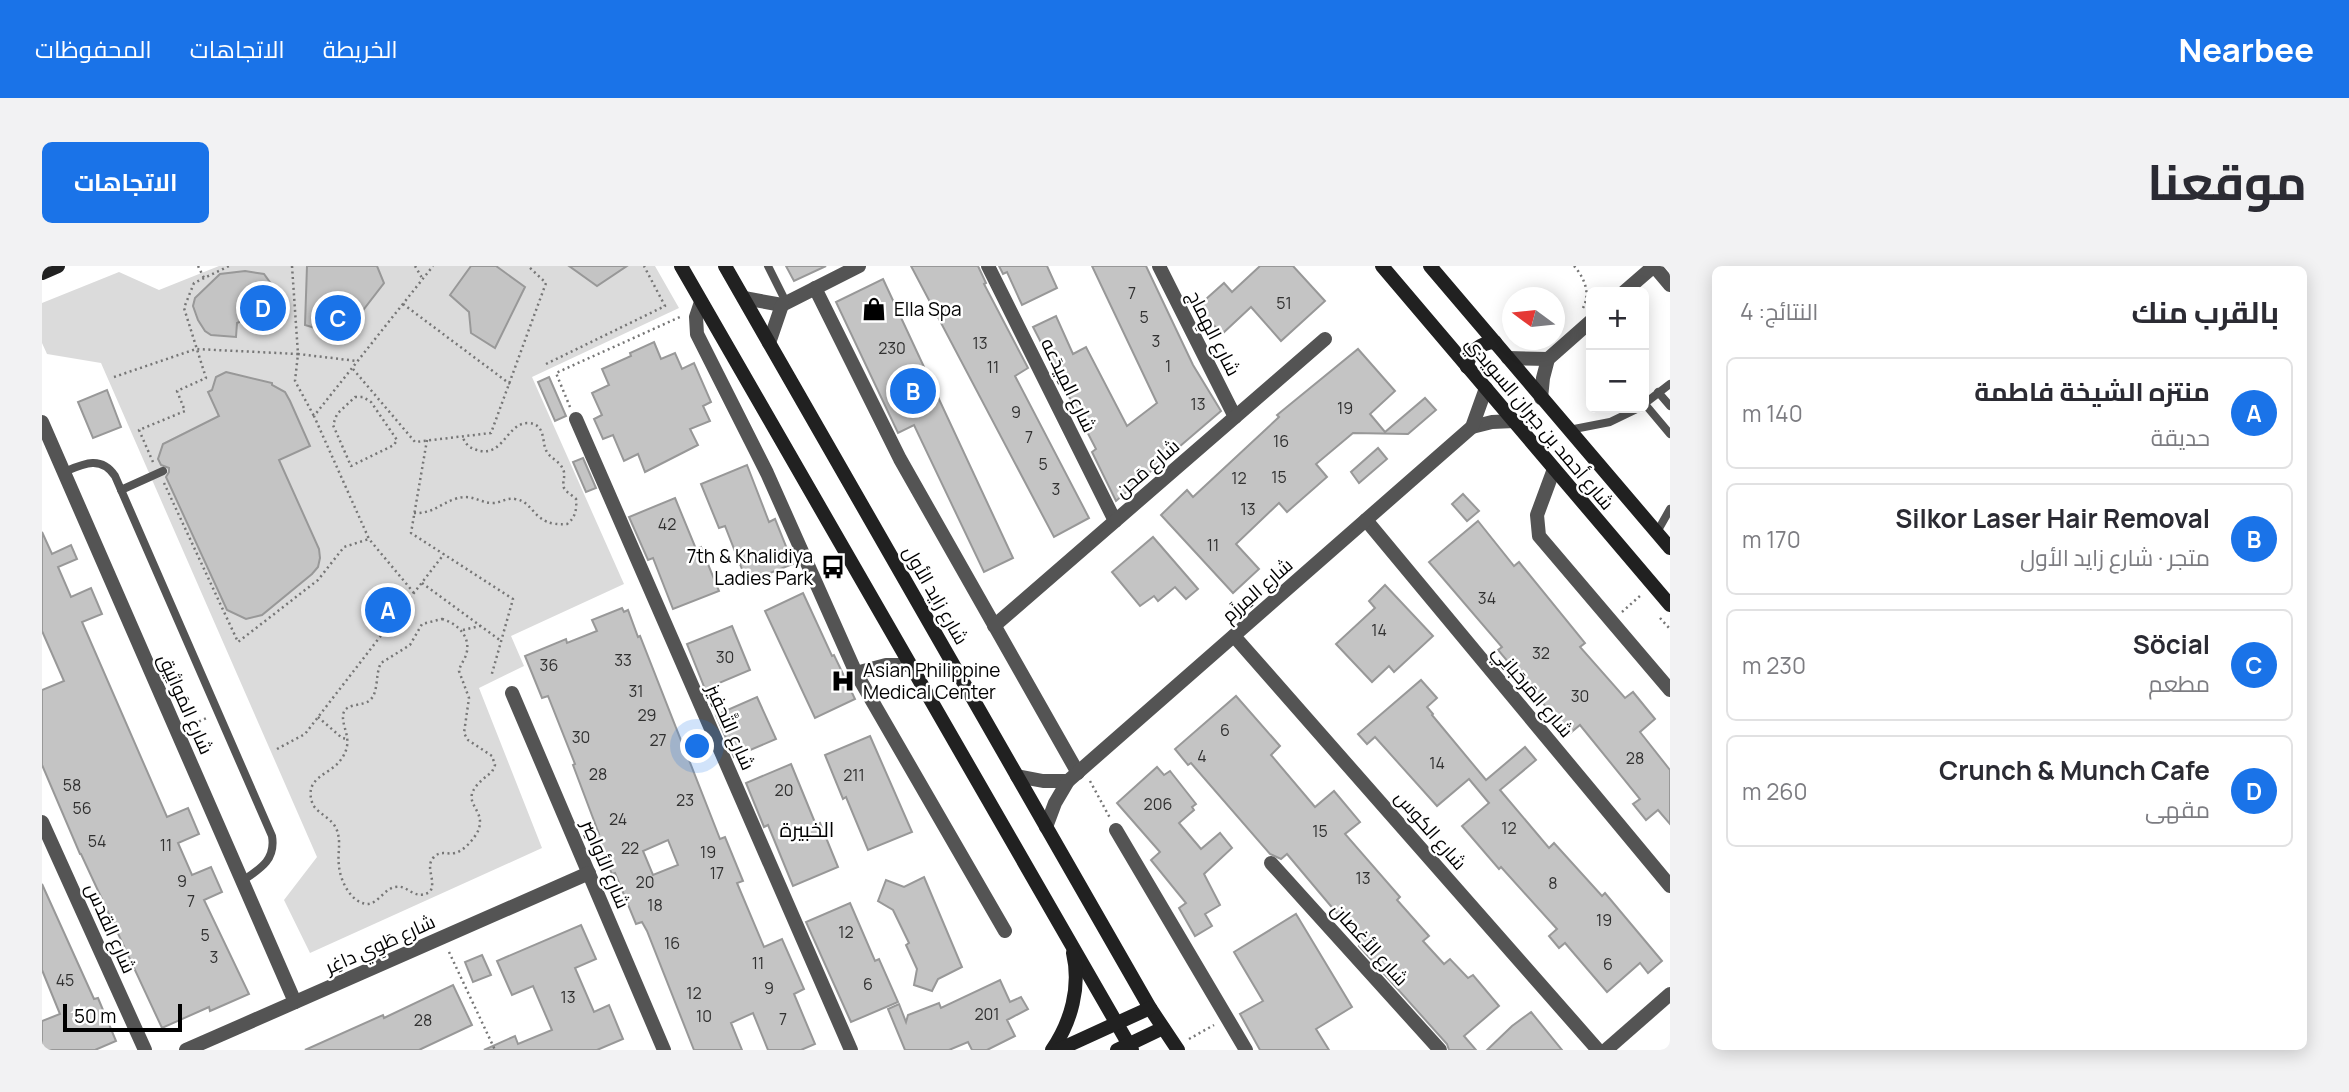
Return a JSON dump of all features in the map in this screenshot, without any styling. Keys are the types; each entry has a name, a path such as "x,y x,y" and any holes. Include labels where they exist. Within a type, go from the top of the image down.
{"main road":[{"path":"42,273 58,266"},
{"path":"681,266 699,305 1117,1024 1126,1048 1163,1028"},
{"name":"شارع زايد الأول","path":"725,266 1150,1008 1178,1050"},
{"name":"شارع أحمد بن جبران السويدي","path":"1382,266 1670,605"},
{"name":"شارع أحمد بن جبران السويدي","path":"1430,266 1670,548"},
{"path":"1467,367 1476,348 1494,342"},
{"path":"1052,1050 1065,1028 1074,1001 1076,972 1072,945"},
{"path":"1058,1050 1150,1008"}],"street":[{"path":"744,298 784,303 859,266"},
{"name":"شارع المِيدَعه","path":"988,266 1115,521"},
{"name":"شارع الهِماج","path":"1159,266 1235,417"},
{"path":"1630,287 1654,266 1670,285"},
{"path":"815,288 900,458 1077,774 1043,781 1017,776"},
{"path":"769,343 784,303"},
{"path":"699,305 695,326 697,334 768,473 856,673 1004,931"},
{"path":"1541,398 1548,359 1586,316"},
{"name":"شارع مَحن","path":"994,626 1325,339"},
{"path":"1508,358 1548,359"},
{"name":"شارع المِرزَم","path":"1046,827 1055,803 1077,774 1472,427 1486,388"},
{"name":"شارع التَّحفِيز","path":"576,419 851,1050"},
{"path":"1472,427 1492,422 1514,421"},
{"name":"شارع المَواثِيق","path":"42,422 295,1002"},
{"path":"1554,469 1537,515 1539,536 1670,690"},
{"name":"شارع المَرحَبانِي","path":"1366,520 1670,886"},
{"name":"شارع الكوس","path":"1234,636 1598,1050"},
{"path":"856,673 886,665 909,665"},
{"name":"شارع الأواصِر","path":"512,693 662,1049"},
{"name":"شارع القدس","path":"42,822 145,1050"},
{"path":"1116,830 1246,1050"},
{"name":"شارع الأغصان","path":"1271,863 1440,1050"},
{"name":"شارع طَوِي داغِر","path":"186,1050 589,873"},
{"path":"1606,1050 1670,994"}],"lane":[{"path":"768,266 784,303"},
{"path":"1649,400 1670,384"},
{"path":"1658,392 1670,406"},
{"path":"1649,410 1670,434"},
{"path":"1569,430 1610,422 1629,413"},
{"path":"64,472 85,463 99,463 111,470 121,489 273,844 273,852 265,865 242,881"},
{"path":"121,489 161,472"},
{"path":"1657,532 1670,509"}],"path":[{"path":"198,266 204,278"},
{"path":"229,266 194,283 184,308 206,378 177,391 185,411 139,430 161,472 238,642 318,580 344,547 369,540"},
{"path":"292,266 299,354 295,382 314,416 369,540 414,593"},
{"path":"415,266 423,279"},
{"path":"314,416 433,266"},
{"path":"352,368 415,442 491,433 546,284 528,266"},
{"path":"546,364 666,306 644,266"},
{"path":"1574,266 1583,276 1586,292"},
{"path":"403,304 510,384"},
{"path":"576,419 556,373 699,305"},
{"path":"114,377 196,349 299,354 358,361"},
{"path":"363,397 371,402 397,440 394,445 351,466 332,425 337,414 350,400 363,397"},
{"path":"414,513 430,512 464,497 493,503 515,499 549,523 567,524 572,520 576,499 564,488 561,466 547,453 544,436 536,426 522,424 503,443 486,451 468,446 462,437"},
{"path":"427,440 411,533 513,599 491,677"},
{"path":"278,749 305,734 444,554"},
{"path":"422,583 501,641"},
{"path":"1611,621 1641,596"},
{"path":"429,621 449,621 462,631 467,651 459,671 469,705 463,722 464,733 468,740 492,756 495,765 492,772 475,784 471,793 480,821 479,829 473,839 459,851 443,852 433,858 430,867 433,885 430,892 415,895 396,887 369,904 352,896 343,882 339,865 338,835 332,822 316,809 311,796 317,779 342,759 348,739 344,712 350,706 364,704 373,697 378,669 384,660 410,645 419,628 429,621"},
{"path":"462,631 481,626"},
{"path":"177,731 218,713"},
{"path":"318,717 342,738 348,739"},
{"path":"1077,774 1116,830"},
{"path":"449,950 495,1050"},
{"path":"1189,1038 1227,1018"}],"shaded area":[{"path":"219,266 655,266 679,308 532,377 624,584 511,636 524,666 479,688 542,848 310,953 284,900 317,857 101,363 47,354 42,343 42,303 119,272 159,290"}],"building":[{"path":"307,266 377,266 384,283 357,318 340,332 315,328 305,325"},
{"path":"471,266 496,266 525,287 495,348 471,333 469,312 450,295"},
{"path":"569,266 627,266 597,286"},
{"path":"786,266 826,266 794,281"},
{"path":"911,266 978,266 986,283 984,284 1028,368 1015,376 1089,518 1054,537"},
{"path":"999,266 1047,266 1057,288 1022,305 1007,272 1003,274"},
{"path":"1092,266 1146,266 1193,365 1221,411 1116,501 1092,452 1096,449 1033,327 1056,316 1073,354 1086,347 1127,426 1157,403"},
{"path":"1260,266 1293,266 1325,301 1281,341 1251,307 1222,334 1197,307 1224,283 1232,292"},
{"path":"245,271 264,274 274,288 279,306 276,314 271,320 261,313 237,323 236,337 211,335 198,320 193,306 195,298 220,274"},
{"path":"883,279 1013,558 984,572 914,425 898,433 836,302"},
{"path":"654,342 661,359 675,353 682,369 694,363 711,402 703,406 710,421 690,429 698,445 645,472 638,454 624,461 613,435 603,439 594,419 602,415 592,393 609,385 602,369"},
{"path":"1358,349 1395,391 1370,414 1385,432 1425,398 1436,410 1408,434 1353,433 1316,464 1327,477 1287,512 1279,503 1236,544 1259,569 1233,593 1161,515 1187,490 1193,497 1279,417 1277,415"},
{"path":"226,372 272,383 285,392 290,401 310,446 279,460 319,549 320,558 318,567 312,574 262,615 246,619 227,610 166,477 169,468 161,465 158,459 163,444 219,416 208,392 212,390 216,377"},
{"path":"549,377 566,416 555,421 538,382"},
{"path":"107,390 121,427 93,438 78,402"},
{"path":"1378,448 1387,459 1359,483 1351,472"},
{"path":"583,458 596,488 586,492 573,462"},
{"path":"747,465 769,522 775,519 793,564 747,582 725,526 719,528 701,484"},
{"path":"1463,494 1479,511 1467,521 1452,504"},
{"path":"675,498 696,549 701,547 719,591 673,609 653,558 648,560 629,517"},
{"path":"1478,521 1514,566 1519,562 1585,643 1580,647 1625,698 1633,692 1655,719 1640,732 1670,770 1670,824 1658,810 1646,820 1633,804 1640,799 1580,725 1569,734 1498,650 1502,647 1429,562"},
{"path":"42,532 52,554 71,545 77,559 58,567 71,597 91,588 102,614 82,622 167,817 188,808 199,834 178,843 192,875 211,867 222,892 204,900 249,994 210,1011 209,1007 162,1028 80,854 42,765 42,690 64,681 42,631"},
{"path":"1153,537 1198,589 1186,599 1175,587 1158,601 1154,596 1140,606 1112,572"},
{"path":"1385,585 1433,636 1394,672 1389,666 1372,682 1336,644 1375,608 1369,601"},
{"path":"803,593 855,699 815,718 765,611"},
{"path":"622,608 624,612 628,610 684,748 689,747 693,758 689,760 720,839 725,837 743,881 737,883 764,947 782,939 804,989 794,994 815,1044 801,1050 768,1050 753,1013 731,1023 742,1050 694,1050 647,931 642,922 636,924 615,873 612,874 595,835 599,834 573,765 575,764 548,696 542,698 525,656 566,639 567,643 597,631 592,620","holes":["668,840 678,865 653,875 643,851"]},
{"path":"732,626 750,670 705,689 687,644"},
{"path":"1421,680 1437,698 1427,707 1432,715 1486,780 1525,747 1536,760 1500,790 1549,848 1554,843 1602,896 1605,893 1662,961 1648,973 1640,963 1607,992 1565,943 1559,948 1549,936 1557,929 1462,826 1489,803 1469,779 1437,806 1375,737 1367,744 1358,734"},
{"path":"1236,696 1280,746 1271,755 1315,807 1334,791 1360,822 1345,834 1400,897 1397,900 1429,936 1423,941 1444,964 1450,959 1468,978 1473,975 1499,1006 1464,1036 1476,1050 1449,1050 1447,1044 1359,946 1362,943 1287,854 1281,859 1270,854 1191,763 1188,765 1175,749"},
{"path":"757,697 776,739 734,757 716,715"},
{"path":"870,736 912,832 868,850 825,755"},
{"path":"791,764 816,825 820,823 838,867 793,886 768,825 764,827 746,783"},
{"path":"1157,767 1164,775 1170,771 1196,804 1192,807 1194,810 1179,823 1201,849 1220,833 1232,848 1204,874 1220,905 1205,914 1212,926 1195,936 1179,908 1186,903 1151,860 1160,852 1117,803"},
{"path":"924,877 962,967 938,979 932,991 914,985 917,969 906,945 909,943 893,910 878,901 886,880 904,887"},
{"path":"42,884 116,1041 95,1050 42,1050 42,1021 60,1014 42,970"},
{"path":"850,903 875,961 879,959 898,1002 851,1022 806,922"},
{"path":"1296,914 1352,1007 1316,1029 1329,1050 1260,1050 1240,1014 1263,1001 1234,952"},
{"path":"581,925 596,959 575,968 594,1012 609,1005 623,1039 597,1050 484,1050 515,1036 518,1044 552,1030 533,986 512,995 497,961"},
{"path":"482,955 491,975 473,982 465,962"},
{"path":"1000,980 1010,1002 1021,997 1028,1009 1007,1020 1015,1036 987,1050 972,1050 968,1042 949,1050 905,1050 888,1009 899,1004 906,1022 908,1015 939,1003 941,1008"},
{"path":"453,985 472,1025 419,1050 305,1050 383,1015 384,1018"},
{"path":"1531,1012 1562,1050 1487,1050 1512,1026"}],"place":[{"name":"Crunch & Munch Cafe","path":"263,308"},
{"name":"Ella Spa","path":"874,309"},
{"name":"Söcial","path":"338,318"},
{"name":"Silkor Laser Hair Removal","path":"913,391"},
{"name":"7th & Khalidiya Ladies Park","path":"833,567"},
{"name":"منتزه الشيخة فاطمة","path":"388,610"},
{"name":"Asian Philippine Medical Center","path":"843,681"}],"district":[{"name":"الخبيرة","path":"807,829"}]}
